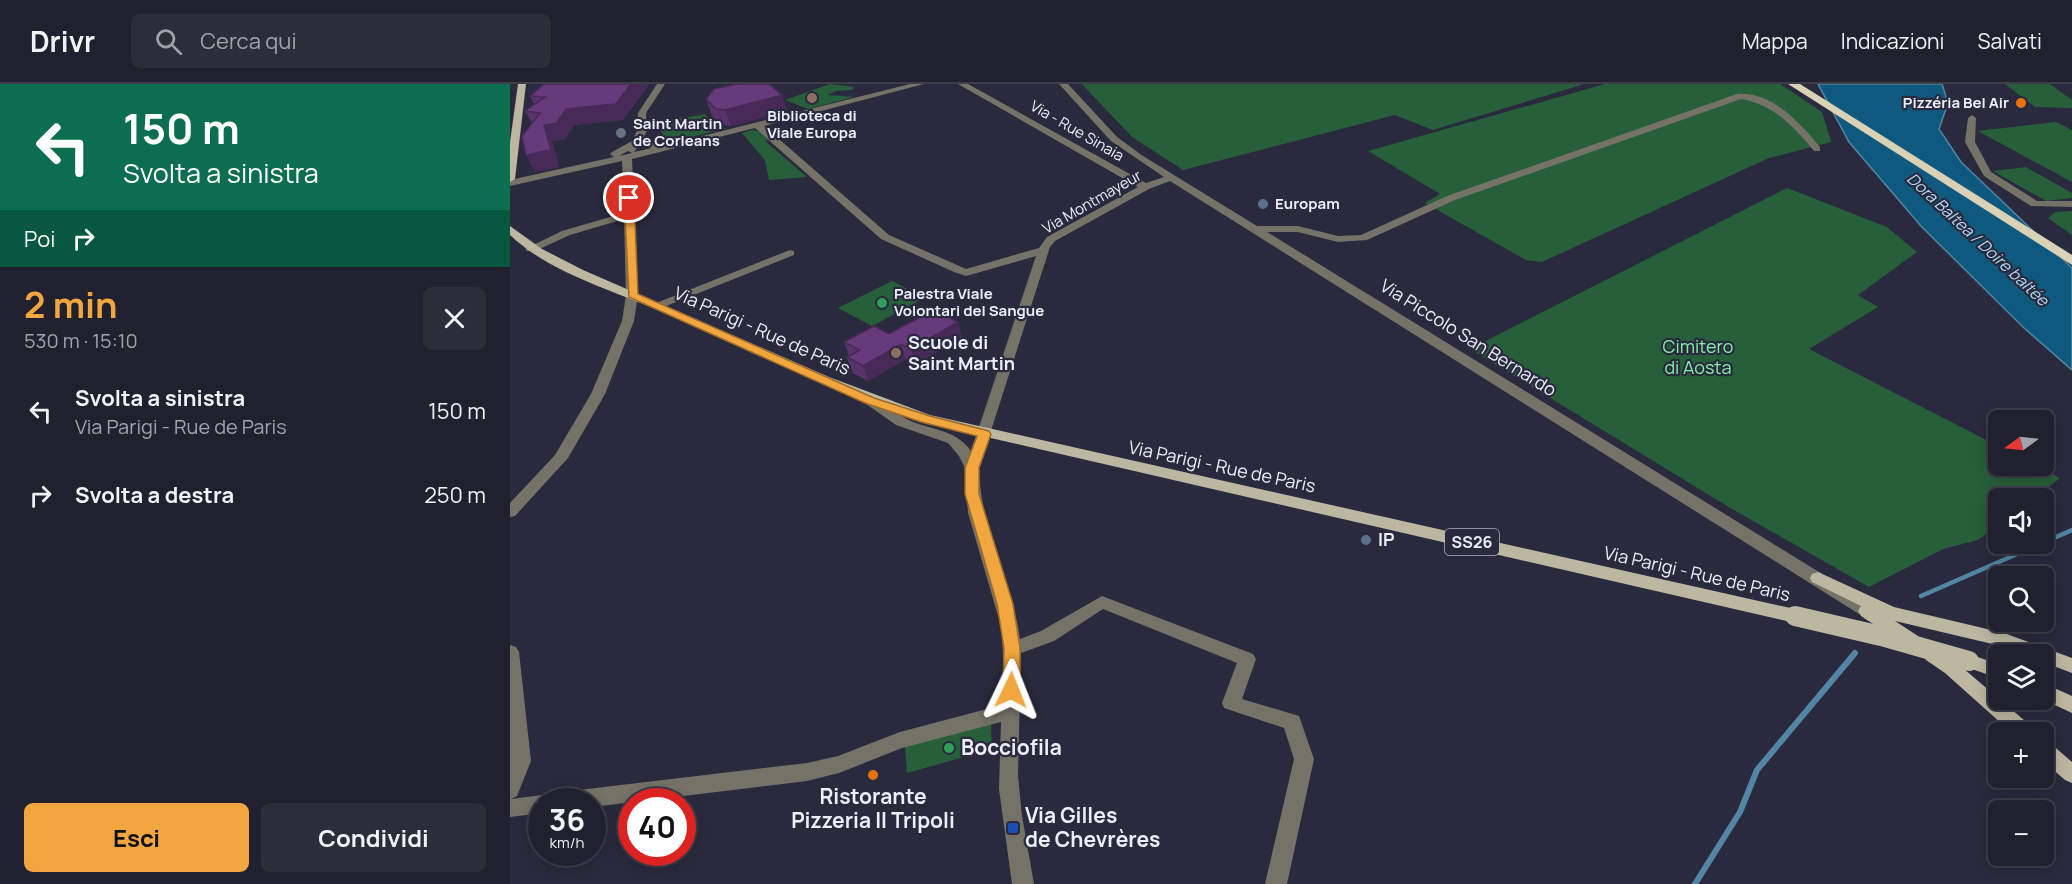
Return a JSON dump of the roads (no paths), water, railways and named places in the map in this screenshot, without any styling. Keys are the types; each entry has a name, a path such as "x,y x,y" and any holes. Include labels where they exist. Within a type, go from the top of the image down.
{"highway":[{"path":"1793,84 2072,261"},
{"path":"1805,84 2072,250"}],"main road":[{"path":"510,181 522,84"},
{"name":"Via Parigi - Rue de Paris","path":"510,229 531,249 870,401 926,419 1903,641 1988,668"},
{"path":"1818,578 1890,613 2004,640 2072,666"},
{"path":"1865,609 1951,668 2013,722"},
{"path":"1912,641 1908,629 1912,624 1923,621"},
{"path":"2054,696 2072,705"},
{"path":"2054,758 2072,774"}],"street":[{"path":"654,149 643,125 642,113 661,84"},
{"path":"510,181 675,146 920,84"},
{"name":"Via - Rue Sinaia","path":"962,84 1145,187"},
{"name":"Via Piccolo San Bernardo","path":"1064,84 1114,139 1170,178 1865,609"},
{"path":"1253,230 1298,230 1338,239 1363,238 1451,198 1740,96 1749,97 1778,110 1794,121 1817,149"},
{"path":"1972,118 1970,141 1987,174 2035,204 2072,204"},
{"path":"510,512 561,458 598,393 628,321 632,295 632,255 627,157 643,125"},
{"path":"757,125 885,237 966,273 1043,250"},
{"path":"583,167 636,143 654,149"},
{"name":"Via Montmayeur","path":"984,434 1043,250 1051,239 1145,187 1170,178"},
{"path":"531,249 566,233 630,214"},
{"name":"Via Parigi - Rue de Paris","path":"657,306 790,253"},
{"path":"870,401 903,423 944,435 965,449 972,468"},
{"path":"984,434 972,468 972,494 1005,604 1012,648 1008,777 1013,828 1023,884"},
{"path":"1012,648 1028,646 1044,638 1102,602 1247,659 1231,703 1292,722 1304,759 1276,884"},
{"path":"510,652 521,761 510,790"},
{"path":"606,796 807,772 838,764 900,740 1011,711"},
{"path":"510,808 528,806"}],"water":[{"name":"Dora Baltea / Doire baltée","path":"1818,84 1942,84 1948,103 1939,129 1961,162 2072,268 2072,370 2024,328 1921,226 1849,142"}],"waterway":[{"path":"1921,596 2072,530"},
{"path":"1695,884 1740,812 1757,770 1855,653"}],"place":[{"name":"Biblioteca di Viale Europa","path":"812,98"},
{"name":"Pizzéria Bel Air","path":"2021,103"},
{"name":"Saint Martin de Corleans","path":"621,133"},
{"name":"Europam","path":"1263,204"},
{"name":"Palestra Viale Volontari del Sangue","path":"882,303"},
{"name":"Scuole di Saint Martin","path":"896,353"},
{"name":"IP","path":"1366,540"},
{"name":"Bocciofila","path":"949,748"},
{"name":"Ristorante Pizzeria Il Tripoli","path":"873,775"},
{"name":"Via Gilles de Chevrères","path":"1013,828"}],"park label":[{"name":"Cimitero di Aosta","path":"1698,357"}]}
